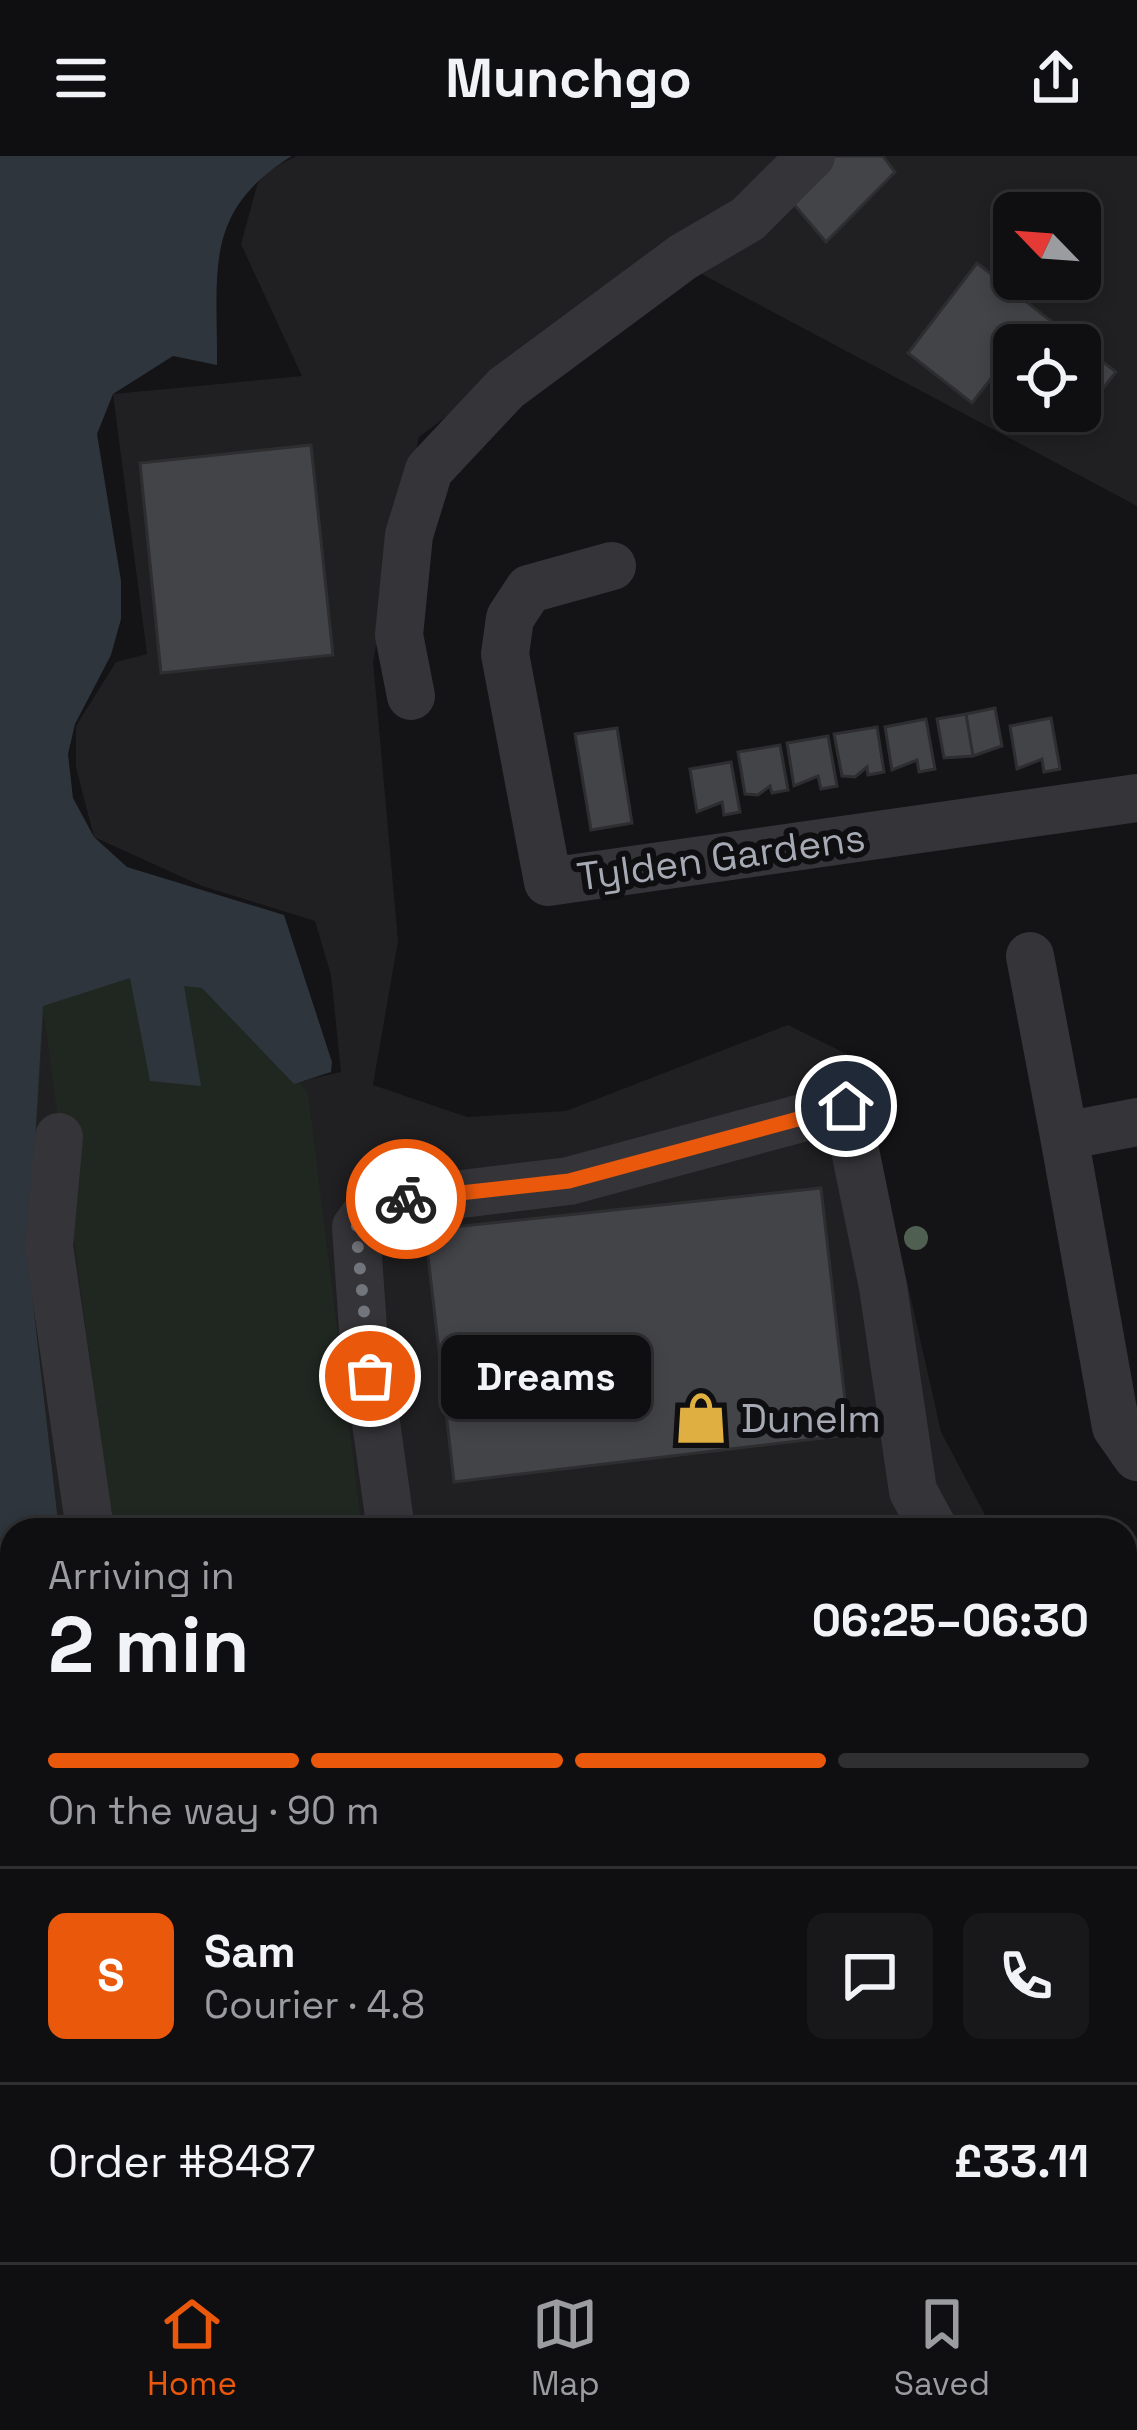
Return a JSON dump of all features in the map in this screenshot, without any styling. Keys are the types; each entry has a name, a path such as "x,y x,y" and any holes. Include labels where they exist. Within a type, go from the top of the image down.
{"street":[{"path":"411,696 399,635 409,535 429,470 506,388 683,257 748,219 812,156"},
{"name":"Tylden Gardens","path":"612,566 530,590 510,618 505,654 548,882 1137,798"},
{"path":"1030,956 1116,1427 1137,1457"},
{"path":"389,1518 363,1329 356,1227 373,1205 569,1181 846,1106 883,1286 913,1491 928,1518"},
{"path":"1064,1136 1137,1123"},
{"path":"59,1137 49,1246 88,1518"}],"shaded area":[{"path":"0,156 292,156 242,199 229,222 217,273 217,365 173,356 113,394 97,434 121,581 121,619 111,655 75,724 68,754 73,798 94,837 127,867 284,915 332,1062 331,1072 294,1084 202,988 184,986 201,1086 150,1081 130,978 43,1006 28,1259 58,1518 0,1518"},
{"path":"296,156 1137,156 1137,506 998,432 1101,432 1101,324 993,324 993,429 664,254 419,437 373,661 398,941 373,1085 467,1117 566,1111 788,1025 857,1059 941,1432 987,1518 58,1518 28,1259 43,1006 293,1083 341,1072 331,975 315,921 202,886 94,837 76,767 76,726 116,662 147,654 113,394 302,376 241,244 260,175"},
{"path":"198,956 308,1093 361,1518 111,1518 44,1014 28,1259 58,1518 53,1518 18,1442 38,1007 60,980"}],"building":[{"path":"828,156 883,156 895,172 826,242 785,194"},
{"path":"977,263 993,276 993,300 1024,300 1055,324 993,324 993,376 972,403 908,353"},
{"path":"1101,360 1116,372 1101,391"},
{"path":"311,445 333,655 161,673 140,463"},
{"path":"995,708 1002,746 973,756 966,714"},
{"path":"966,714 973,756 944,758 937,719"},
{"path":"1051,718 1060,769 1044,772 1042,759 1017,769 1010,726"},
{"path":"926,719 935,769 919,772 917,760 892,770 885,727"},
{"path":"877,727 884,772 868,775 867,767 855,777 842,776 834,734"},
{"path":"617,728 632,823 591,830 575,734"},
{"path":"828,736 837,786 821,789 818,776 794,786 787,743"},
{"path":"780,745 788,790 772,793 770,786 758,795 745,794 738,752"},
{"path":"731,762 740,812 724,815 722,802 697,812 690,769"},
{"path":"821,1188 849,1435 454,1482 425,1230"}],"way so far":[{"path":"370,1376 356,1227 373,1205 406,1199"}],"place":[{"name":"Dreams","path":"370,1376"},
{"name":"Dunelm","path":"701,1418"}],"route":[{"path":"406,1199 569,1181 846,1106"}]}
